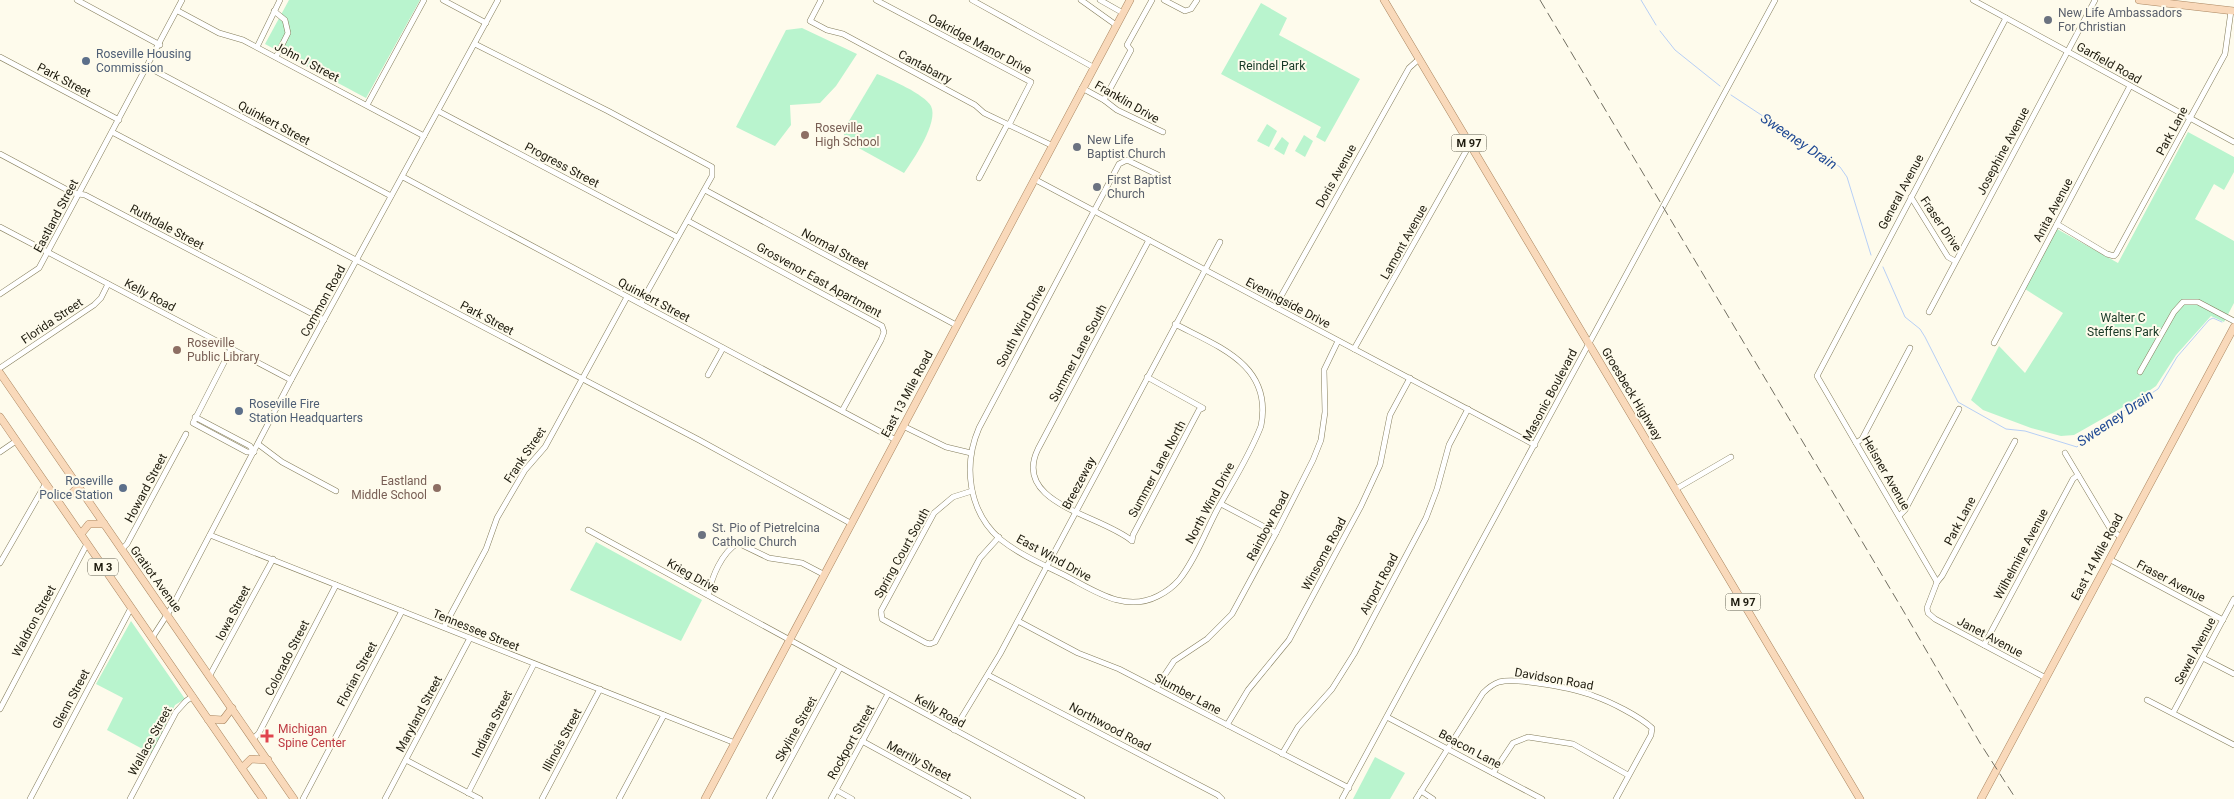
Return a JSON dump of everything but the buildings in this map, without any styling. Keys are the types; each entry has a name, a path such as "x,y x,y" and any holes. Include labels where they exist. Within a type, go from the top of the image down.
{"main road":[{"name":"East 13 Mile Road","path":"705,799 788,640 904,426 1033,178 1130,0"},
{"name":"Groesbeck Highway","path":"1384,0 1860,799"},
{"path":"2139,0 2233,11"},
{"name":"East 14 Mile Road","path":"1981,799 2234,327"},
{"name":"Gratiot Avenue","path":"0,373 294,799"},
{"name":"M 3","path":"0,417 263,799"},
{"path":"54,495 69,496 78,487"},
{"path":"81,534 89,524 104,524"},
{"path":"208,719 223,720 232,708"},
{"path":"242,768 251,759 268,760"}],"street":[{"path":"78,0 160,44"},
{"path":"119,120 178,11 182,0"},
{"path":"257,47 280,0"},
{"path":"367,106 424,0"},
{"path":"443,0 486,23"},
{"name":"Common Road","path":"152,638 498,0"},
{"name":"Cantabarry","path":"821,0 810,21 827,30 843,34 1008,125 1051,145"},
{"name":"Oakridge Manor Drive","path":"876,0 1031,82 1008,125"},
{"path":"972,0 1093,67"},
{"path":"1081,0 1116,25"},
{"path":"1100,0 1123,13"},
{"path":"1104,100 1131,50 1127,45 1152,0"},
{"path":"1164,0 1186,11 1192,8 1197,0"},
{"name":"Masonic Boulevard","path":"1342,799 1775,0"},
{"name":"Garfield Road","path":"1974,0 2234,142"},
{"name":"Josephine Avenue","path":"1928,312 2095,0"},
{"name":"John J Street","path":"178,11 219,33 244,40 424,136"},
{"path":"274,11 285,20 288,33 276,57"},
{"name":"Park Lane","path":"2057,224 2107,254 2114,256 2225,54 2233,11"},
{"name":"General Avenue","path":"1816,376 2006,18"},
{"path":"475,44 608,111 709,166 713,170 705,190 688,221 676,236 641,304"},
{"name":"Park Street","path":"0,57 119,120"},
{"name":"Doris Avenue","path":"1275,307 1409,68 1419,59"},
{"name":"Quinkert Street","path":"148,67 392,196"},
{"name":"Anita Avenue","path":"1994,342 2130,86"},
{"name":"Franklin Drive","path":"1082,88 1118,110 1163,132"},
{"name":"Progress Street","path":"438,111 676,236"},
{"name":"Eastland Street","path":"0,294 39,268 119,120"},
{"path":"979,178 1008,125"},
{"name":"Park Street","path":"112,132 582,379 852,524"},
{"name":"Lamont Avenue","path":"1354,349 1470,144"},
{"name":"Ruthdale Street","path":"0,154 73,193 85,195 324,320"},
{"name":"South Wind Drive","path":"970,453 979,428 1119,164 1123,161 1130,161 1158,175"},
{"name":"Quinkert Street","path":"403,177 896,440"},
{"name":"Eveningside Drive","path":"1033,178 1535,445"},
{"name":"Normal Street","path":"705,190 956,325"},
{"name":"Fraser Drive","path":"1911,197 1948,257 1955,261"},
{"name":"Grosvenor East Apartment","path":"688,221 882,326 884,332 881,340 842,411"},
{"name":"Kelly Road","path":"0,227 291,380"},
{"name":"Summer Lane South","path":"1076,511 1042,491 1033,477 1032,463 1149,240"},
{"name":"Breezeway","path":"954,730 1018,621 1174,324 1220,242"},
{"name":"Florida Street","path":"0,368 94,304 101,298 108,284"},
{"name":"Frank Street","path":"444,628 486,549 497,518 525,470 545,447 627,297"},
{"path":"2140,372 2174,312 2183,302 2198,302 2234,321"},
{"name":"North Wind Drive","path":"1131,603 1157,597 1177,582 1221,504 1261,426 1263,405 1258,382 1247,366 1236,357 1174,324"},
{"name":"Rainbow Road","path":"1156,688 1174,661 1207,639 1232,614 1276,533 1313,460 1321,440 1325,412 1324,370 1338,341"},
{"path":"708,376 723,348"},
{"path":"1856,443 1862,439 1910,348"},
{"path":"231,349 195,417 250,446 254,452"},
{"name":"Heisner Avenue","path":"1816,376 1938,582"},
{"name":"Summer Lane North","path":"1076,511 1132,541 1199,410 1204,408 1147,377"},
{"name":"Winsome Road","path":"1227,725 1248,690 1290,640 1362,506 1380,465 1390,415 1410,378"},
{"name":"Airport Road","path":"1282,754 1298,727 1337,681 1358,647 1426,518 1437,489 1449,446 1468,409"},
{"path":"1899,516 1905,510 1958,409"},
{"path":"904,426 946,448 970,453"},
{"name":"Howard Street","path":"121,550 127,544 186,434"},
{"path":"0,452 16,441"},
{"name":"Park Lane","path":"1927,611 1928,602 1938,582 2015,441"},
{"path":"258,444 282,462 336,491"},
{"name":"East Wind Drive","path":"970,453 972,491 982,516 999,537 1012,547 1106,597 1131,603"},
{"path":"2065,453 2111,530 2121,537"},
{"path":"1676,489 1731,457"},
{"name":"Wilhelmine Avenue","path":"1984,645 2070,484 2078,474"},
{"path":"0,563 46,483"},
{"name":"Spring Court South","path":"972,491 953,497 934,513 880,616 885,622 926,643 932,644 937,639 980,558 999,537"},
{"path":"1221,504 1276,533"},
{"name":"Krieg Drive","path":"588,530 788,640"},
{"name":"Tennessee Street","path":"210,534 735,743"},
{"path":"708,595 723,558 738,543 769,558 802,563 824,574"},
{"name":"Waldron Street","path":"0,709 87,544"},
{"name":"Iowa Street","path":"210,675 273,559"},
{"name":"Fraser Avenue","path":"2109,559 2223,620"},
{"name":"Colorado Street","path":"253,739 260,733 336,585"},
{"name":"Sewel Avenue","path":"2173,713 2234,599"},
{"name":"Glenn Street","path":"30,799 131,608"},
{"name":"Florian Street","path":"302,799 402,611"},
{"name":"Janet Avenue","path":"1927,611 1935,619 2046,678"},
{"name":"Slumber Lane","path":"1018,621 1078,653 1108,663 1348,788"},
{"name":"Maryland Street","path":"385,799 470,638"},
{"name":"Kelly Road","path":"788,640 1082,799"},
{"path":"2203,658 2234,674"},
{"name":"Indiana Street","path":"468,793 534,664"},
{"name":"Skyline Street","path":"769,799 840,668"},
{"name":"Northwood Road","path":"988,674 1218,795 1222,799"},
{"name":"Davidson Road","path":"1416,799 1483,692 1494,684 1507,681 1526,682 1591,694 1652,728 1651,735 1628,775"},
{"name":"Illinois Street","path":"542,799 600,689"},
{"name":"Rockport Street","path":"831,799 888,694"},
{"name":"Wallace Street","path":"130,799 176,712 193,696"},
{"path":"2147,700 2234,746"},
{"path":"619,799 664,715"},
{"name":"Beacon Lane","path":"1387,717 1542,799"},
{"path":"1493,772 1513,742 1528,737 1573,744 1628,775 1616,799"},
{"name":"Merrily Street","path":"862,741 968,799"},
{"path":"406,760 480,799"},
{"path":"836,790 852,799"},
{"path":"1421,791 1433,799"}],"green space":[{"path":"289,0 420,0 366,98 265,44"},
{"name":"Reindel Park","path":"1261,3 1287,18 1279,35 1360,79 1325,142 1316,137 1321,127 1221,74"},
{"path":"802,28 857,54 836,86 820,103 790,105 791,125 775,146 736,127 786,30"},
{"path":"877,74 898,83 927,101 933,113 924,141 904,173 846,141 843,131"},
{"path":"1267,124 1277,131 1269,147 1257,141"},
{"name":"Walter C Steffens Park","path":"2188,132 2234,157 2234,172 2224,190 2214,184 2195,219 2234,241 2234,303 2224,322 2211,316 2176,355 2156,386 2139,398 2074,435 2061,436 2031,428 1983,410 1971,400 1999,346 2025,373 2063,313 2025,289 2057,229 2118,263"},
{"path":"1304,135 1313,141 1305,157 1295,151"},
{"path":"1282,137 1289,143 1284,155 1274,149"},
{"path":"596,542 702,600 681,641 570,590"},
{"path":"131,621 185,699 175,705 152,754 107,730 123,698 96,684"},
{"path":"1375,757 1405,773 1390,799 1353,799"}],"waterway":[{"name":"Sweeney Drain","path":"1641,0 1656,25"},
{"name":"Sweeney Drain","path":"1660,31 1675,50 1720,86"},
{"name":"Sweeney Drain","path":"1731,95 1840,167 1847,177 1871,255"},
{"name":"Sweeney Drain","path":"1883,267 1905,317 1920,329 1925,337 1958,402 2006,429 2025,431 2077,447 2091,432 2158,389 2177,357 2209,320 2213,318 2222,322"}],"railway":[{"path":"1540,0 1980,743 2016,799"}],"place":[{"name":"New Life Ambassadors For Christian","path":"2048,20"},
{"name":"Roseville Housing Commission","path":"86,61"},
{"name":"Roseville High School","path":"805,135"},
{"name":"New Life Baptist Church","path":"1077,147"},
{"name":"First Baptist Church","path":"1097,187"},
{"name":"Roseville Public Library","path":"177,350"},
{"name":"Roseville Fire Station Headquarters","path":"239,411"},
{"name":"Roseville Police Station","path":"123,488"},
{"name":"Eastland Middle School","path":"437,488"},
{"name":"St. Pio of Pietrelcina Catholic Church","path":"702,535"},
{"name":"Michigan Spine Center","path":"267,736"}]}
